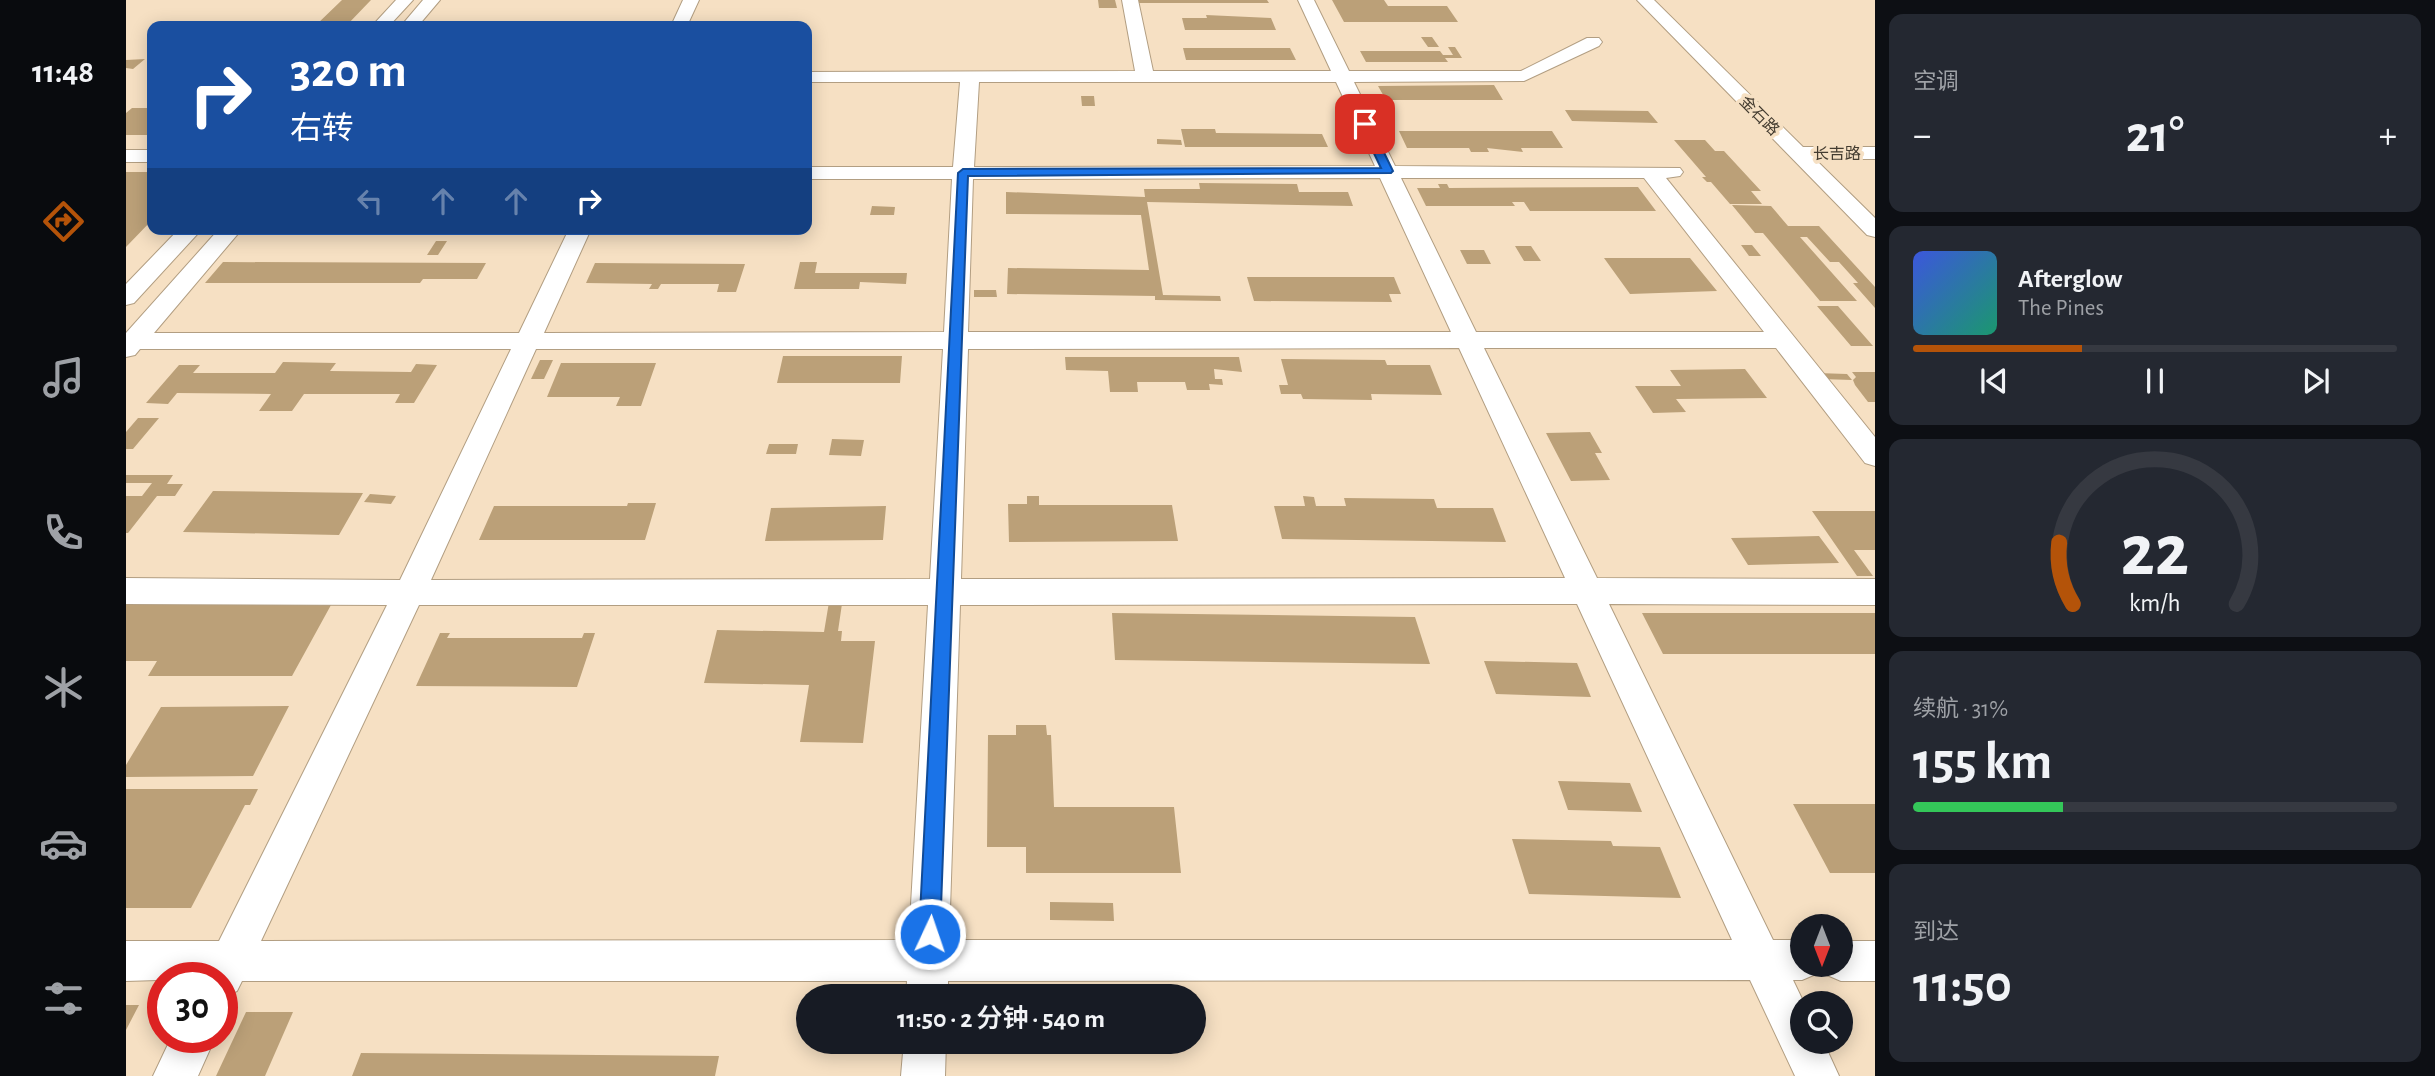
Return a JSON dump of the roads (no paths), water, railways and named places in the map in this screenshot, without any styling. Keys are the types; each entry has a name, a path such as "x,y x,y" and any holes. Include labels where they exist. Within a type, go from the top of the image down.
{"street":[{"path":"385,21 405,0"},
{"path":"413,21 432,0"},
{"path":"681,21 691,0"},
{"path":"1130,0 1145,76"},
{"path":"1306,0 1818,1076"},
{"name":"金石路","path":"1645,0 1875,230"},
{"path":"812,77 1524,76 1593,42"},
{"path":"928,978 963,173 970,76"},
{"name":"长吉路","path":"1799,153 1875,153"},
{"path":"126,156 147,156"},
{"path":"812,173 1661,172 1782,340 1875,456"},
{"path":"126,298 185,235"},
{"path":"130,345 226,235"},
{"path":"230,962 409,593 577,235"},
{"path":"130,345 526,341 1782,340"},
{"path":"126,591 1875,592"},
{"path":"238,970 928,978 1790,960"},
{"path":"126,961 147,963"},
{"path":"1853,961 1875,961"},
{"path":"175,1076 186,1053"},
{"path":"923,1076 924,1054"}]}
